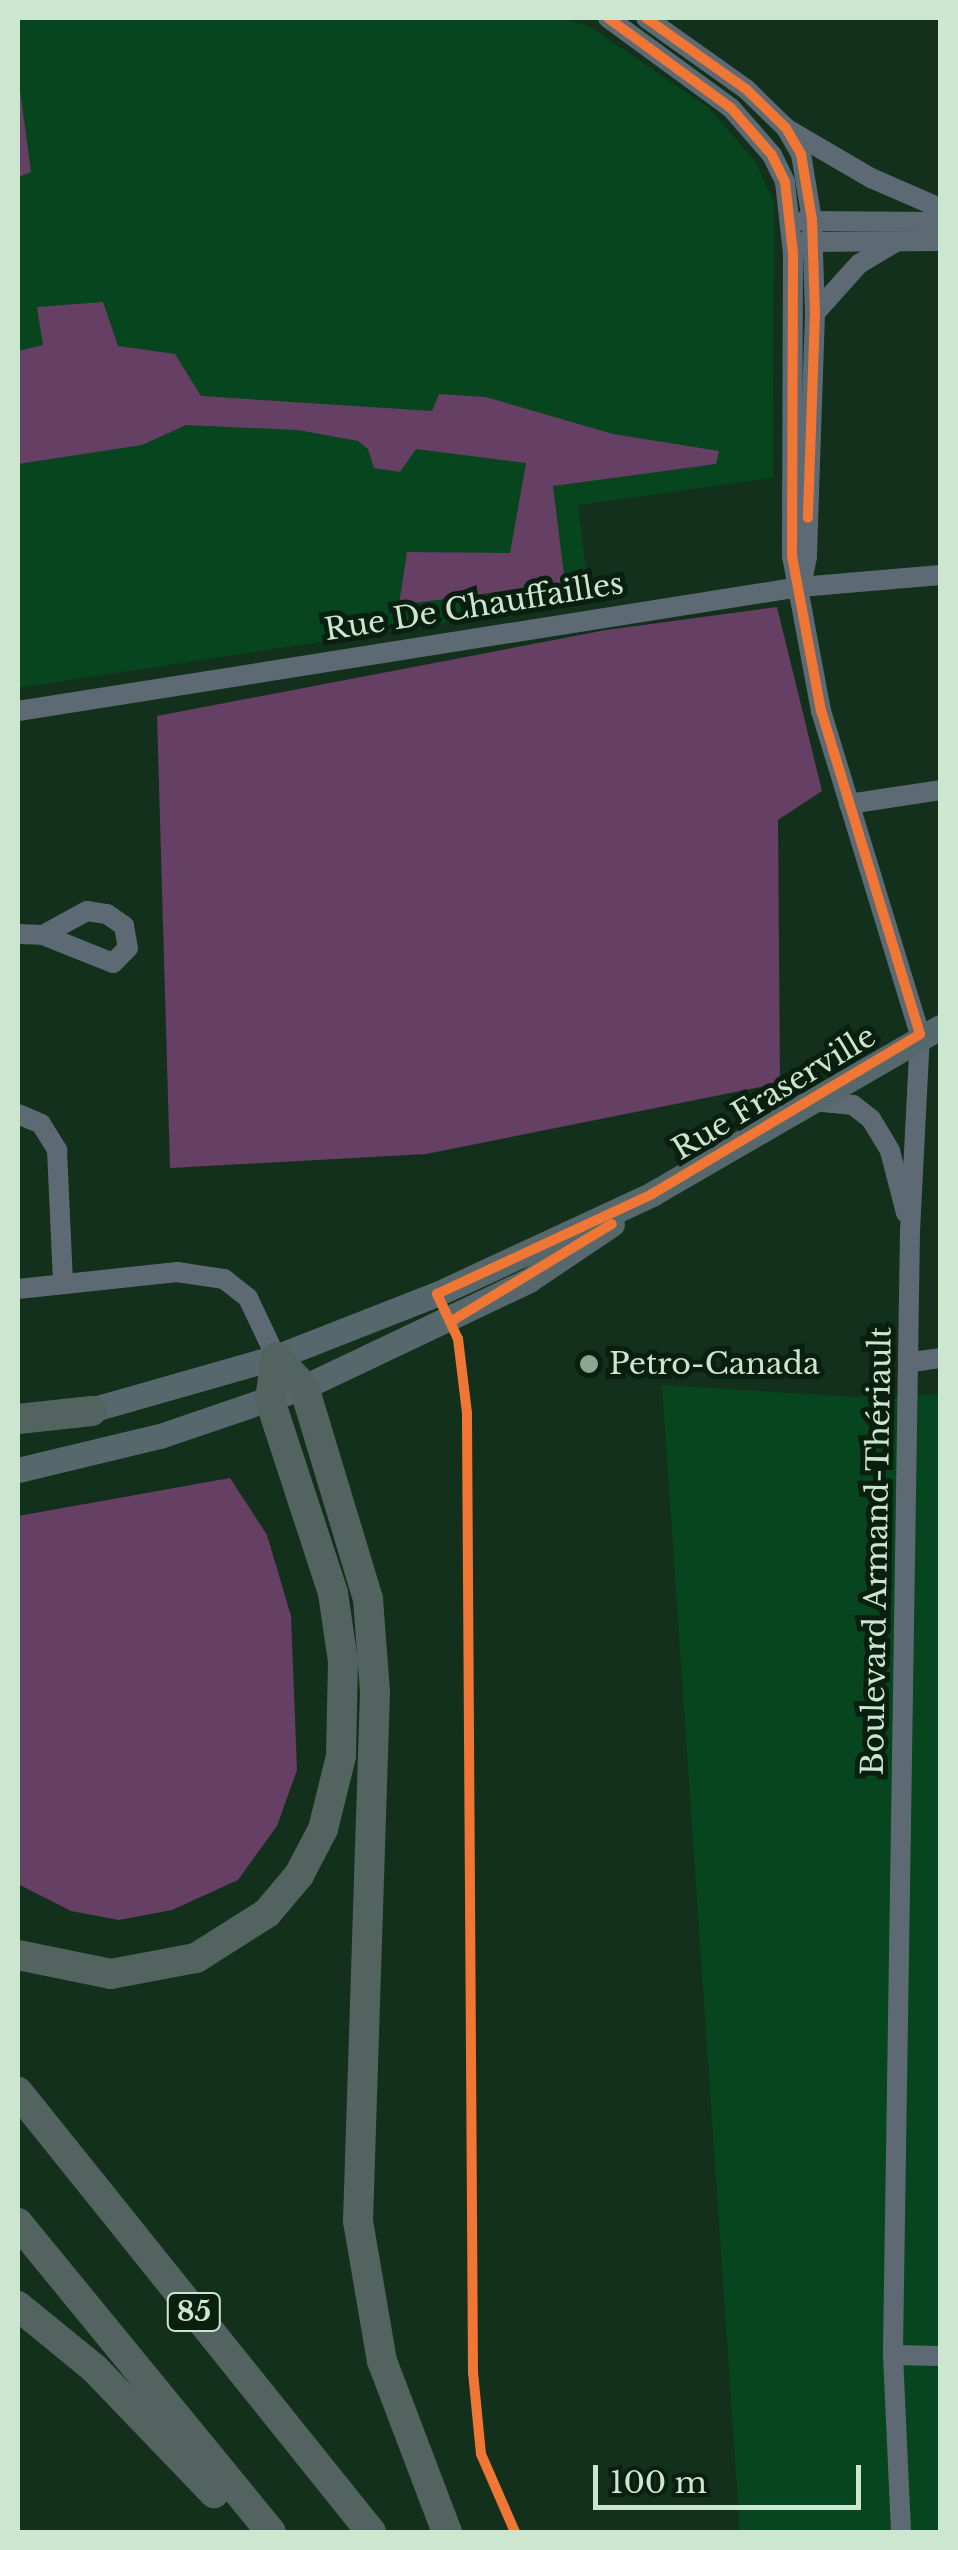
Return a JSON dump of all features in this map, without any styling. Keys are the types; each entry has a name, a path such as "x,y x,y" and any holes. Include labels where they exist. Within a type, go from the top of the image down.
{"highway":[{"path":"276,1358 304,1388 351,1529 372,1626 357,2135 366,2282 408,2441 447,2532"},
{"path":"18,1955 111,1974 196,1958 267,1913 312,1854 341,1756 343,1662 318,1543 270,1400 276,1358"},
{"path":"18,1420 92,1411"},
{"name":"85","path":"18,2092 371,2532"},
{"name":"85","path":"18,2223 272,2532"},
{"path":"18,2306 94,2369 249,2532"}],"main road":[{"name":"Rue Fraserville","path":"18,1470 108,1450 304,1388 529,1280 652,1194 930,1030"},
{"name":"Rue Fraserville","path":"18,1428 276,1358 437,1294 652,1194"}],"street":[{"name":"Boulevard Armand-Thériault","path":"608,18 683,68 753,130 784,182 802,232 815,313 807,557 800,587"},
{"name":"Boulevard Armand-Thériault","path":"646,18 700,52 786,128 800,154 802,232 792,556 800,587 808,657 849,804 930,1030 910,1230 912,1362 893,2355 901,2532"},
{"path":"786,128 872,178 940,208"},
{"path":"802,232 940,222"},
{"path":"802,232 895,242 940,241"},
{"path":"815,313 859,264 895,242"},
{"name":"Rue De Chauffailles","path":"18,711 800,587 940,575"},
{"path":"849,804 940,790"},
{"path":"18,934 44,935"},
{"path":"806,1102 830,1099 871,1119 890,1151 910,1230"},
{"path":"18,1114 41,1124 57,1150 63,1284"},
{"path":"18,1289 177,1272 224,1279 248,1298 276,1358"},
{"path":"912,1362 940,1358"},
{"path":"893,2355 940,2356"}],"shaded area":[{"path":"18,18 563,18 590,27 709,108 755,161 774,203 773,478 578,505 590,601 18,688"},
{"path":"18,75 31,172 18,177"},
{"path":"103,302 118,346 175,354 201,396 432,411 439,394 486,397 613,434 719,451 716,464 553,486 565,583 399,605 407,552 510,553 526,463 416,449 400,472 374,468 368,449 358,441 298,430 186,425 142,445 18,464 18,351 43,345 37,307"},
{"path":"777,607 822,791 778,820 780,1083 426,1154 170,1168 157,716 606,630"},
{"path":"662,1385 857,1397 940,1394 940,2532 740,2532"},
{"path":"230,1478 267,1535 291,1616 297,1770 277,1826 238,1880 172,1910 119,1920 71,1911 18,1884 18,1516"}],"cycle path":[{"path":"515,2532 481,2454 473,2373 467,1413 458,1339 437,1294 652,1194 920,1034 821,711 792,556 793,253 785,182 772,155 731,108 608,18"},
{"path":"646,18 746,89 786,128 801,154 812,220 815,313 808,518"},
{"path":"450,1322 612,1224"}],"place":[{"name":"Petro-Canada","path":"589,1364"}]}
